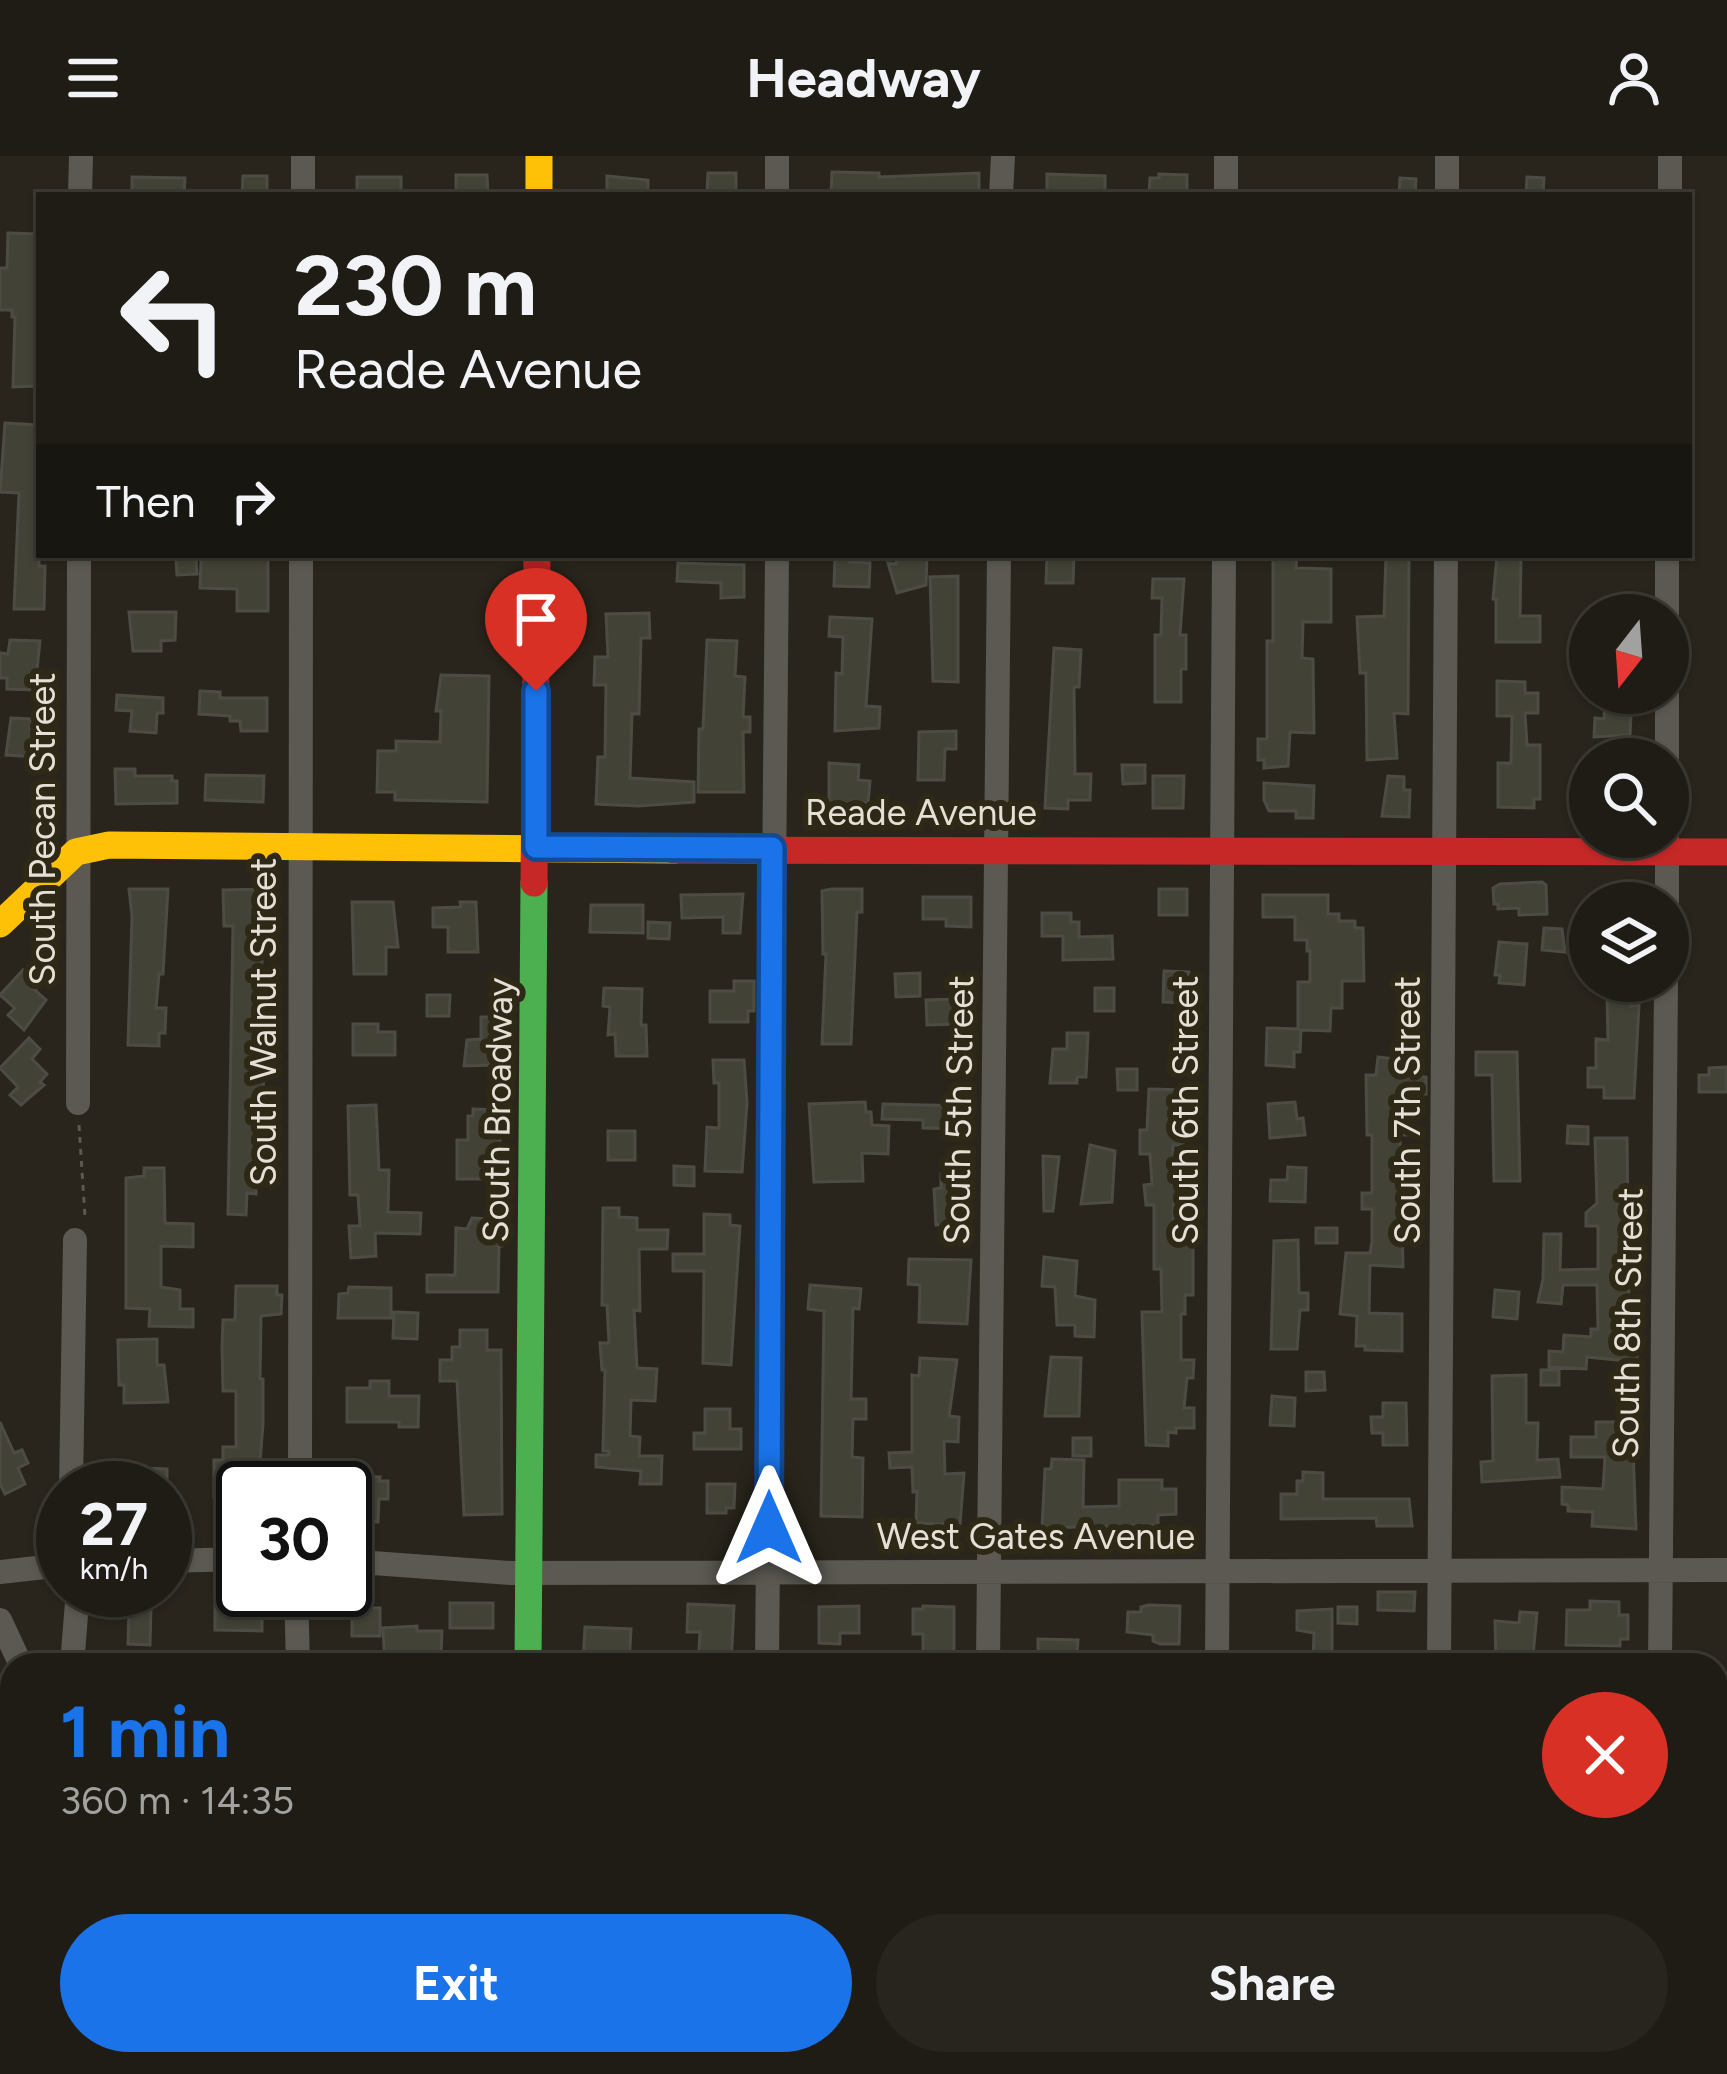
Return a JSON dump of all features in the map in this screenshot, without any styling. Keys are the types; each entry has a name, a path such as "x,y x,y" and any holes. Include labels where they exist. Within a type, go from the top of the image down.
{"street":[{"path":"80,192 81,156"},
{"path":"303,156 303,192"},
{"path":"539,156 539,192"},
{"path":"777,156 777,192"},
{"path":"1001,192 1003,156"},
{"path":"1226,156 1226,192"},
{"path":"1447,156 1447,192"},
{"path":"1670,156 1670,192"},
{"name":"South Pecan Street","path":"78,1103 79,558"},
{"name":"South Walnut Street","path":"300,1461 302,558"},
{"name":"South Broadway","path":"528,1653 537,558"},
{"path":"767,1653 777,558"},
{"name":"South 5th Street","path":"988,1653 999,558"},
{"name":"South 6th Street","path":"1217,1653 1224,558"},
{"name":"South 7th Street","path":"1439,1653 1446,558"},
{"path":"1667,558 1667,594"},
{"name":"Reade Avenue","path":"76,852 109,844 299,849 1445,851 1569,847"},
{"name":"Reade Avenue","path":"1689,847 1727,852"},
{"path":"0,924 76,852"},
{"name":"South 8th Street","path":"1660,1653 1666,1002"},
{"path":"72,1461 80,1233"},
{"name":"West Gates Avenue","path":"372,1563 528,1574 1727,1570"},
{"path":"0,1572 36,1567"},
{"path":"73,1653 76,1617"},
{"path":"297,1617 298,1653"},
{"path":"0,1620 15,1653"}],"path":[{"path":"78,1103 80,1233"}],"building":[{"path":"832,172 879,173 879,177 979,173 979,192 831,192"},
{"path":"708,173 736,173 736,192 707,192"},
{"path":"1047,174 1105,176 1105,192 1047,192"},
{"path":"1159,174 1187,175 1187,192 1149,192 1150,178 1159,178"},
{"path":"456,175 487,175 488,192 456,192"},
{"path":"243,176 267,176 267,192 242,192"},
{"path":"607,176 648,180 648,192 607,192"},
{"path":"132,177 185,178 184,192 132,192"},
{"path":"357,177 401,177 401,192 357,192"},
{"path":"1527,177 1544,178 1543,192 1526,192"},
{"path":"1400,178 1416,179 1415,192 1399,192"},
{"path":"8,233 36,234 36,386 13,387 15,317 12,310 0,310 0,268 7,268"},
{"path":"5,423 36,425 36,558 39,566 45,566 44,609 14,609 19,493 0,492"},
{"path":"268,558 268,611 237,611 237,589 200,588 201,560"},
{"path":"835,558 870,563 869,587 834,586"},
{"path":"896,558 927,558 926,585 897,593 888,563 896,564"},
{"path":"1047,558 1074,558 1073,583 1046,583"},
{"path":"1273,558 1297,558 1296,568 1331,569 1331,622 1303,622 1302,658 1313,659 1314,733 1290,732 1288,766 1264,768 1264,760 1258,760 1258,739 1267,739 1267,641 1273,641"},
{"path":"1386,558 1409,558 1408,714 1394,713 1397,758 1367,760 1366,673 1360,673 1357,617 1384,616"},
{"path":"1497,558 1521,558 1520,616 1540,616 1540,642 1496,642"},
{"path":"176,559 196,559 197,574 177,575"},
{"path":"678,563 744,565 744,597 721,598 721,583 677,581"},
{"path":"958,576 958,682 933,681 930,577"},
{"path":"1153,579 1184,579 1180,635 1186,635 1186,669 1181,669 1181,702 1155,702 1155,635 1161,635 1162,598 1152,598"},
{"path":"129,612 176,612 175,640 161,641 161,651 133,651"},
{"path":"649,613 650,638 641,638 639,714 632,714 630,778 694,782 694,802 596,804 598,757 605,757 606,685 594,685 595,657 608,657 606,614"},
{"path":"830,617 872,619 866,706 880,707 879,728 835,731 836,673 842,674 843,637 829,636"},
{"path":"10,640 40,641 35,690 7,689 7,678 0,678 0,653 8,654"},
{"path":"707,640 737,641 735,676 745,677 743,717 750,717 750,732 743,732 744,792 698,792"},
{"path":"1054,648 1081,650 1079,687 1074,687 1075,774 1091,774 1090,800 1068,800 1068,809 1045,808"},
{"path":"441,675 489,676 487,802 395,800 395,792 377,792 378,751 396,751 396,741 440,742 441,711 436,711"},
{"path":"1497,681 1525,682 1525,693 1538,693 1538,713 1525,713 1527,745 1540,745 1540,799 1534,799 1534,808 1498,807 1498,763 1511,763 1512,716 1497,716"},
{"path":"200,691 220,692 220,698 267,698 267,731 241,731 240,721 230,721 230,716 199,714"},
{"path":"117,695 163,698 156,733 130,731 132,711 116,710"},
{"path":"1604,714 1631,714 1630,735 1594,737 1595,718 1604,719"},
{"path":"11,718 32,719 31,729 39,729 37,757 6,755"},
{"path":"956,731 956,749 945,749 944,780 918,780 919,732"},
{"path":"829,763 859,765 858,780 870,781 868,803 851,801 851,811 829,809"},
{"path":"1122,765 1145,765 1145,783 1123,784"},
{"path":"115,769 135,769 135,776 172,776 177,781 177,803 116,804"},
{"path":"206,775 264,776 263,802 205,800"},
{"path":"1153,776 1184,776 1183,808 1153,808"},
{"path":"1388,776 1404,777 1404,790 1410,790 1409,817 1382,816"},
{"path":"1264,783 1314,786 1313,818 1296,818 1296,811 1269,811"},
{"path":"1542,882 1547,914 1519,915 1519,908 1498,909 1494,904 1493,888 1500,884"},
{"path":"129,889 168,889 156,1008 166,1008 165,1033 159,1033 159,1046 128,1045"},
{"path":"261,889 264,1130 258,1130 256,1194 247,1193 246,1215 228,1214 233,926 224,926 223,890"},
{"path":"862,889 851,1044 822,1044 826,954 822,891"},
{"path":"1159,889 1187,889 1187,915 1159,915"},
{"path":"743,894 740,933 723,933 723,917 682,918 681,895"},
{"path":"1263,895 1328,895 1328,914 1339,914 1339,921 1355,921 1355,928 1363,928 1364,981 1342,981 1342,1008 1331,1008 1330,1031 1301,1030 1294,1067 1266,1065 1267,1028 1298,1029 1298,982 1310,982 1310,951 1307,940 1295,940 1295,917 1263,917"},
{"path":"923,897 971,897 971,927 946,926 946,919 923,919"},
{"path":"352,902 393,902 398,947 386,947 386,974 354,974"},
{"path":"460,902 476,902 478,952 448,952 448,927 433,927 433,908 461,907"},
{"path":"591,905 643,905 643,933 590,932"},
{"path":"1042,913 1071,913 1071,922 1079,922 1079,937 1112,936 1113,959 1063,960 1063,936 1042,936"},
{"path":"648,922 670,923 669,939 648,938"},
{"path":"1544,928 1562,929 1565,952 1542,950"},
{"path":"1499,942 1527,944 1524,985 1499,983 1500,975 1495,975"},
{"path":"23,970 46,1000 24,1030 8,1015 15,1008 0,995"},
{"path":"1164,971 1189,972 1188,1003 1163,1002"},
{"path":"920,973 920,996 896,997 895,974"},
{"path":"734,981 754,981 754,1011 748,1011 748,1022 710,1022 710,991 734,991"},
{"path":"604,988 642,989 641,1025 646,1025 647,1056 616,1056 615,1034 608,1035 610,1007 603,1006"},
{"path":"1095,988 1114,988 1114,1011 1095,1011"},
{"path":"427,995 450,995 449,1016 427,1016"},
{"path":"958,999 958,1024 927,1025 926,1000"},
{"path":"1607,1002 1639,1005 1634,1098 1604,1098 1604,1087 1588,1087 1588,1068 1596,1068 1596,1039 1608,1040"},
{"path":"481,1017 500,1017 501,1061 464,1066 467,1040 481,1039"},
{"path":"353,1024 378,1024 378,1032 395,1032 395,1055 353,1055"},
{"path":"1067,1033 1088,1033 1086,1077 1077,1077 1077,1083 1050,1083 1053,1049 1067,1049"},
{"path":"29,1038 40,1049 32,1059 47,1074 40,1082 44,1085 21,1105 10,1095 18,1087 0,1068"},
{"path":"1476,1052 1517,1052 1520,1181 1494,1181 1492,1075 1476,1075"},
{"path":"1378,1057 1395,1059 1393,1073 1426,1077 1426,1094 1409,1094 1410,1135 1400,1135 1403,1267 1370,1265 1369,1313 1402,1314 1402,1351 1356,1346 1357,1316 1340,1314 1346,1253 1370,1253 1372,1242 1372,1209 1362,1209 1362,1193 1372,1193 1366,1075 1376,1075"},
{"path":"713,1060 744,1060 747,1103 742,1172 705,1171 707,1127 719,1128 719,1083 714,1083"},
{"path":"1727,1067 1727,1092 1699,1092 1699,1075 1709,1075 1709,1068"},
{"path":"1117,1069 1137,1069 1137,1090 1118,1090"},
{"path":"1149,1089 1187,1090 1183,1145 1173,1145 1173,1163 1183,1163 1191,1200 1174,1201 1173,1230 1193,1231 1193,1295 1185,1295 1185,1314 1181,1314 1181,1360 1194,1360 1184,1408 1194,1408 1194,1428 1168,1432 1168,1446 1146,1445 1142,1312 1162,1312 1161,1269 1154,1269 1154,1205 1146,1205 1144,1185 1152,1184 1150,1154 1140,1154 1140,1130 1147,1130"},
{"path":"865,1102 872,1125 889,1126 888,1154 862,1153 863,1181 814,1182 809,1104"},
{"path":"1295,1102 1305,1135 1270,1138 1268,1104"},
{"path":"883,1104 968,1106 968,1129 923,1128 923,1120 882,1119"},
{"path":"376,1105 379,1170 389,1170 388,1212 421,1213 420,1234 375,1233 376,1256 351,1258 349,1226 360,1226 358,1195 350,1195 348,1106"},
{"path":"473,1109 501,1110 499,1179 457,1179 457,1140 468,1140 468,1116 473,1116"},
{"path":"1568,1126 1588,1127 1588,1144 1567,1143"},
{"path":"608,1131 635,1131 635,1160 608,1160"},
{"path":"1595,1138 1627,1138 1629,1294 1632,1330 1638,1330 1637,1362 1587,1357 1586,1369 1549,1367 1549,1351 1563,1352 1564,1335 1591,1337 1591,1329 1598,1329 1597,1285 1563,1285 1561,1304 1538,1302 1544,1234 1561,1234 1560,1270 1598,1269 1598,1226 1586,1226 1586,1213 1597,1203"},
{"path":"1090,1145 1115,1151 1112,1202 1081,1204"},
{"path":"1043,1156 1059,1157 1053,1211 1044,1211"},
{"path":"674,1166 694,1167 694,1186 674,1185"},
{"path":"1288,1167 1306,1168 1305,1202 1270,1201 1271,1180 1287,1180"},
{"path":"144,1168 164,1168 165,1223 193,1224 193,1247 161,1246 161,1287 180,1290 180,1309 193,1309 193,1327 149,1326 150,1309 126,1308 126,1178 144,1176"},
{"path":"961,1173 962,1215 955,1215 956,1224 936,1225 934,1189 941,1188 941,1174"},
{"path":"603,1208 619,1208 619,1217 637,1218 637,1230 668,1230 667,1249 639,1249 640,1311 634,1310 637,1368 657,1369 655,1401 631,1400 630,1436 640,1437 639,1456 662,1456 661,1484 640,1484 641,1471 596,1467 596,1455 609,1455 603,1451 605,1370 600,1343 609,1343 607,1305 602,1305"},
{"path":"704,1214 730,1215 730,1225 740,1226 731,1365 703,1363 704,1271 673,1271 673,1254 704,1254"},
{"path":"472,1218 504,1220 498,1292 427,1292 427,1275 455,1275 456,1228 467,1229"},
{"path":"1316,1228 1337,1228 1337,1243 1316,1243"},
{"path":"1298,1240 1299,1293 1308,1293 1308,1310 1300,1310 1297,1349 1271,1349 1274,1241"},
{"path":"1044,1257 1077,1261 1075,1296 1095,1300 1094,1337 1075,1336 1075,1325 1057,1325 1055,1287 1042,1286"},
{"path":"909,1259 971,1260 967,1324 919,1322 920,1285 908,1284"},
{"path":"810,1285 861,1289 859,1309 853,1308 851,1399 866,1399 866,1419 853,1419 852,1457 863,1458 862,1517 821,1516 824,1311 808,1309"},
{"path":"236,1286 277,1286 277,1295 282,1295 281,1314 261,1316 260,1461 216,1461 214,1497 214,1460 223,1460 223,1447 236,1447 236,1391 223,1391 222,1346 223,1320 235,1320"},
{"path":"349,1287 391,1288 391,1318 338,1318 339,1294 348,1293"},
{"path":"1495,1290 1519,1292 1517,1319 1493,1317"},
{"path":"394,1312 418,1313 417,1339 393,1338"},
{"path":"460,1330 487,1330 487,1350 501,1350 502,1514 464,1515 457,1381 440,1381 440,1360 452,1360 452,1347 460,1347"},
{"path":"157,1339 157,1365 164,1365 168,1402 124,1403 118,1340"},
{"path":"1051,1357 1081,1358 1079,1416 1045,1416"},
{"path":"920,1358 957,1360 949,1416 959,1417 958,1442 944,1441 945,1474 964,1473 960,1525 916,1523 912,1467 890,1468 889,1453 912,1452 912,1375 919,1376"},
{"path":"1541,1370 1559,1370 1559,1385 1541,1385"},
{"path":"1306,1372 1324,1372 1325,1390 1306,1391"},
{"path":"1526,1375 1526,1423 1538,1423 1537,1460 1558,1459 1560,1477 1482,1482 1481,1462 1493,1461 1492,1376"},
{"path":"370,1381 389,1381 389,1396 419,1396 418,1427 399,1427 399,1422 347,1422 347,1388 370,1388"},
{"path":"1272,1396 1295,1398 1294,1426 1270,1425"},
{"path":"1383,1403 1406,1403 1407,1445 1383,1445 1383,1433 1372,1433 1371,1417 1383,1417"},
{"path":"705,1409 730,1409 730,1429 741,1429 741,1449 694,1449 694,1433 705,1433"},
{"path":"0,1422 14,1453 22,1450 28,1463 18,1468 25,1484 5,1494 0,1484"},
{"path":"1596,1422 1632,1422 1636,1529 1592,1526 1593,1512 1568,1511 1568,1505 1562,1504 1562,1487 1603,1489 1605,1457 1571,1457 1571,1437 1596,1437"},
{"path":"1073,1438 1091,1438 1091,1456 1073,1456"},
{"path":"1052,1459 1084,1460 1083,1507 1119,1506 1119,1480 1162,1480 1162,1489 1176,1489 1176,1514 1158,1515 1158,1525 1042,1528 1045,1469 1051,1469"},
{"path":"1303,1472 1323,1473 1323,1499 1409,1499 1412,1526 1377,1526 1376,1518 1281,1519 1281,1494 1297,1494"},
{"path":"372,1477 388,1481 388,1499 379,1499 378,1522 372,1522"},
{"path":"707,1484 735,1484 734,1508 707,1513"},
{"path":"1378,1592 1415,1592 1414,1611 1378,1610"},
{"path":"1590,1601 1619,1602 1619,1615 1628,1615 1628,1639 1620,1639 1620,1646 1566,1645 1567,1610 1590,1610"},
{"path":"450,1603 493,1603 493,1628 450,1628"},
{"path":"215,1604 216,1617 262,1617 262,1631 215,1630"},
{"path":"688,1604 734,1606 732,1653 699,1653 700,1632 687,1632"},
{"path":"859,1606 859,1633 840,1633 840,1644 819,1643 819,1607"},
{"path":"1180,1606 1179,1644 1160,1644 1153,1641 1153,1635 1127,1632 1128,1612 1141,1612 1141,1607"},
{"path":"954,1607 954,1652 923,1651 923,1634 913,1634 913,1609"},
{"path":"1338,1607 1357,1607 1357,1624 1338,1623"},
{"path":"372,1608 380,1608 380,1636 352,1636 352,1617 372,1617"},
{"path":"1332,1609 1332,1653 1313,1653 1314,1633 1297,1630 1297,1611"},
{"path":"1520,1612 1537,1613 1533,1653 1496,1653 1495,1621 1519,1623"},
{"path":"129,1617 151,1617 150,1645 128,1644"},
{"path":"417,1626 417,1631 442,1631 441,1653 384,1653 383,1628"},
{"path":"585,1627 631,1629 630,1653 584,1653"},
{"path":"1038,1639 1078,1640 1077,1653 1038,1653"}],"traffic: fast":[{"path":"528,1653 534,883"}],"traffic: slow":[{"path":"539,156 539,192"},
{"path":"0,924 76,852 109,845 674,850"}],"traffic: jam":[{"path":"534,883 537,558"},
{"path":"674,850 1727,852"}],"route":[{"path":"536,691 536,847 772,848 769,1528"}]}
